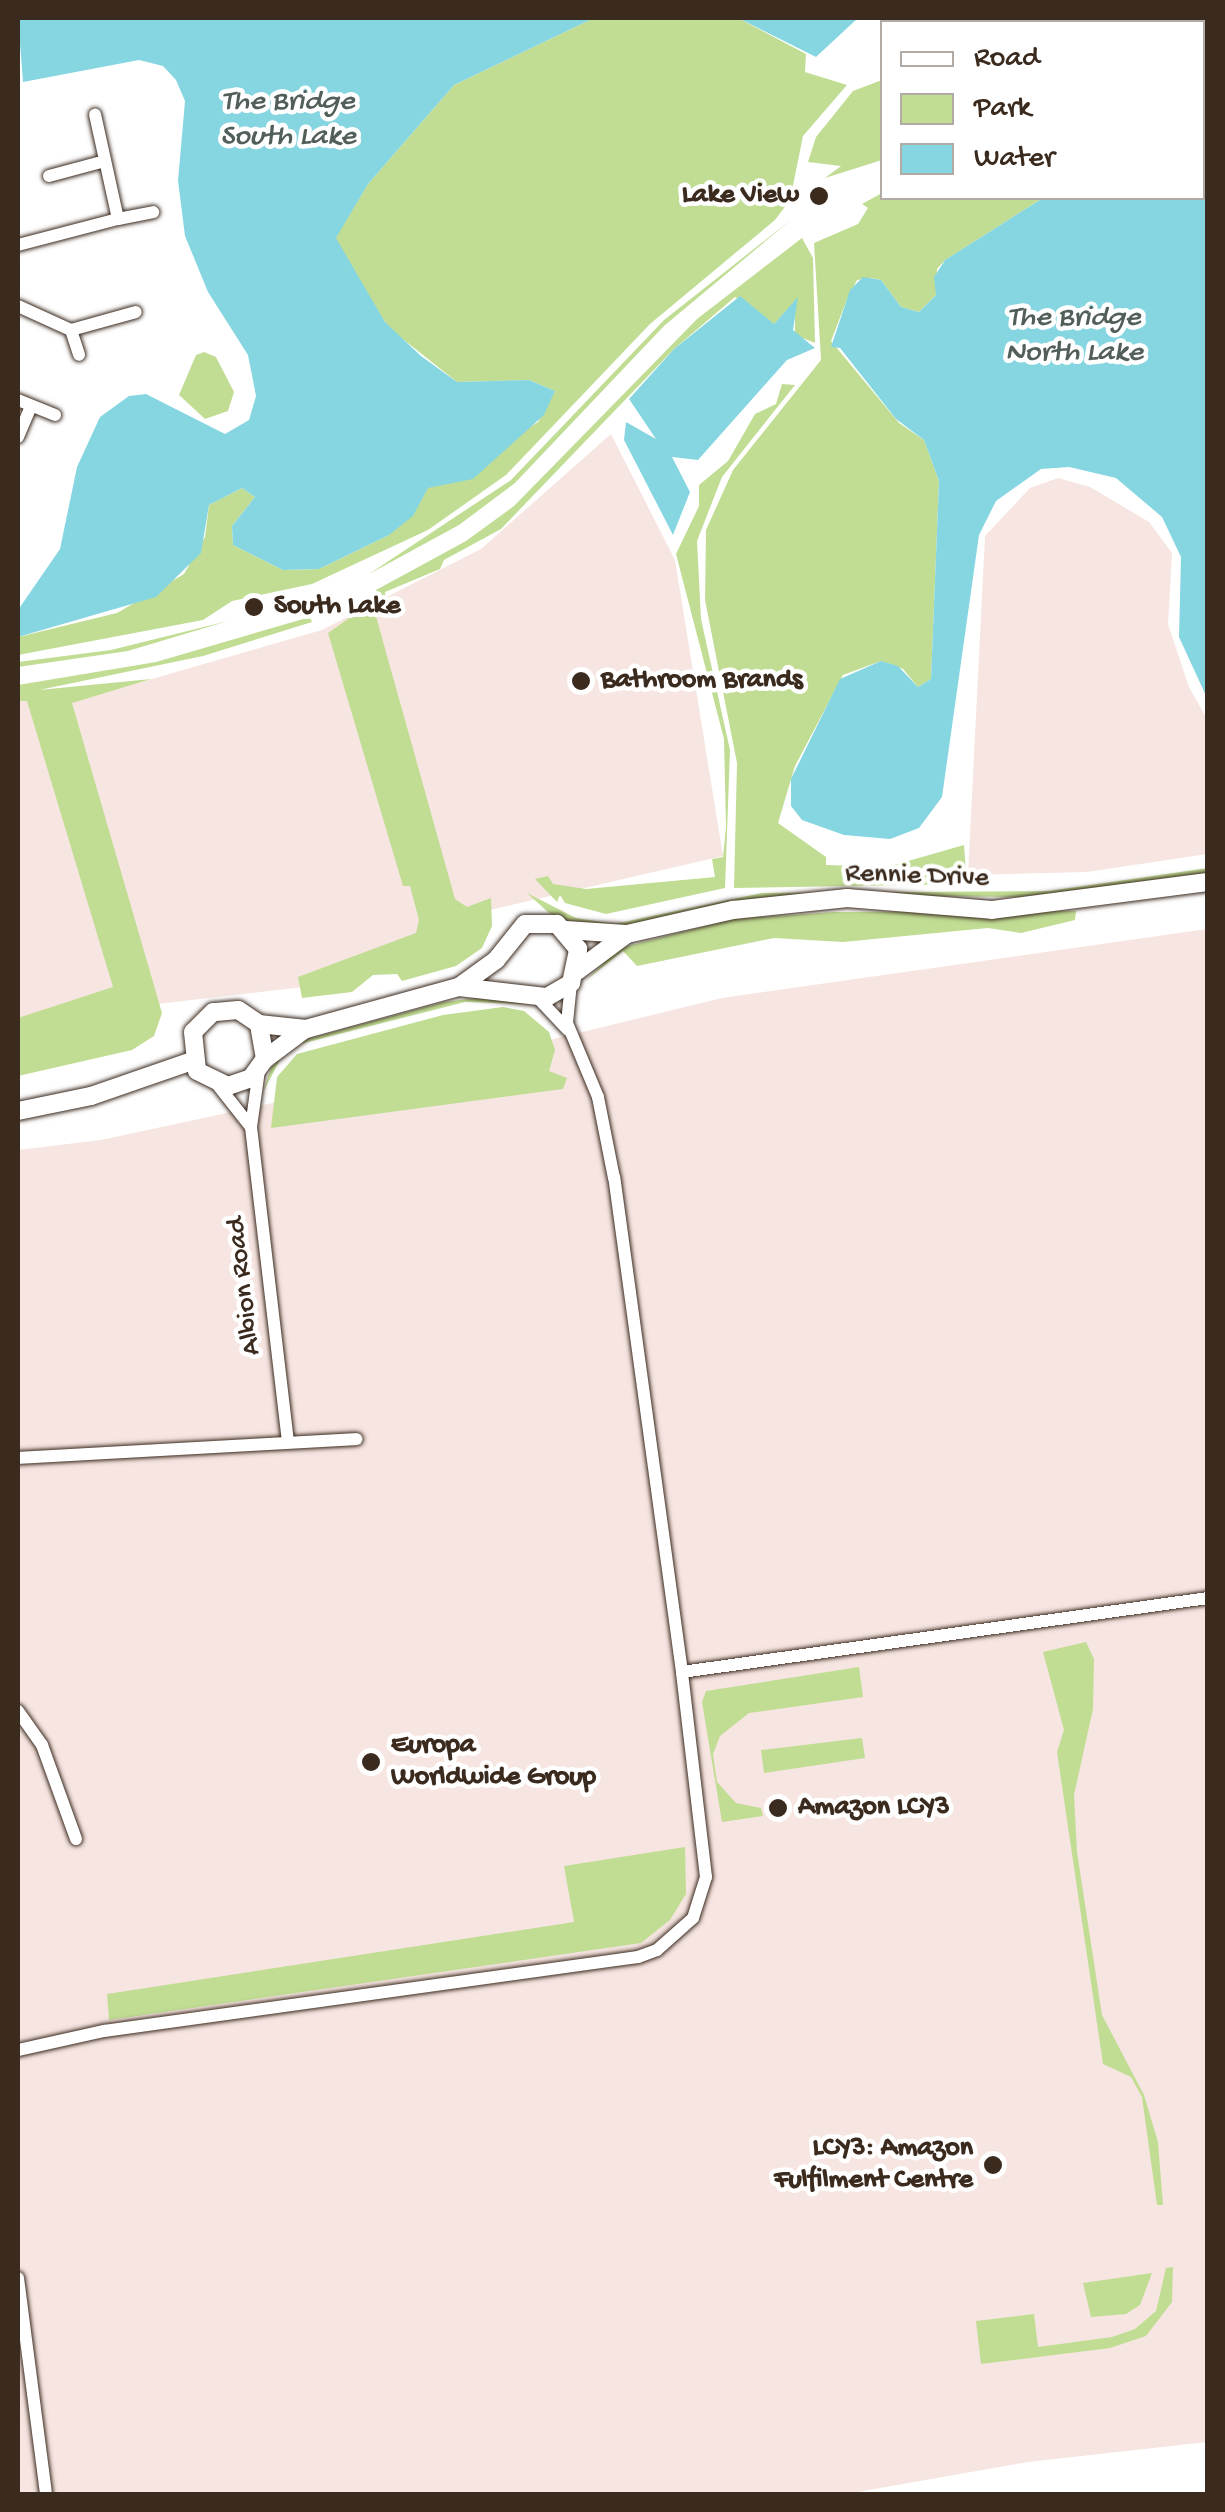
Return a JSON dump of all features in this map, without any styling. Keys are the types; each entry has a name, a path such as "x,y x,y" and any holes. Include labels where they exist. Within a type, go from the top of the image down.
{"street":[{"path":"95,114 118,220"},
{"path":"48,176 106,161"},
{"path":"18,245 154,212"},
{"path":"18,306 71,330 136,312"},
{"path":"71,330 79,355"},
{"path":"18,437 24,403 55,416"},
{"name":"Rennie Drive","path":"459,987 503,950 525,924 546,920 566,930 627,934 682,918 847,898 992,910 1208,882"},
{"path":"566,930 578,949 570,1032"},
{"name":"Rennie Drive","path":"192,1060 193,1032 213,1012 238,1010 259,1024 306,1029 459,987 516,989 538,998 574,977 627,934"},
{"path":"503,950 504,972 516,989"},
{"path":"18,2050 104,2030 593,1965 657,1950 693,1918 706,1877 614,1178 598,1097 570,1032 538,998"},
{"path":"259,1024 262,1064"},
{"name":"Rennie Drive","path":"216,1084 240,1084 306,1029"},
{"path":"18,1111 91,1096 192,1060 251,1127"},
{"name":"Albion Road","path":"262,1064 251,1127 288,1440"},
{"path":"18,1458 356,1439"},
{"path":"682,1672 1208,1598"},
{"path":"18,1711 42,1745 76,1839"},
{"path":"18,2278 46,2494"}],"shaded area":[{"path":"611,434 675,560 723,856 477,913 346,982 140,1006 18,1034 18,699 72,702 322,630 481,549"},
{"path":"1058,478 1090,487 1149,522 1172,553 1168,624 1189,687 1207,719 1207,854 1087,872 968,875 985,536 1030,488"},
{"path":"1207,929 1207,2442 1028,2462 846,2494 18,2494 18,1150 101,1140 422,1071 722,998"}],"green space":[{"path":"594,18 738,18 806,54 805,72 847,85 803,136 790,200 775,220 650,324 506,475 428,530 312,584 232,601 203,620 18,655 18,637 117,613 184,574 205,537 209,505 242,488 255,497 232,526 233,545 283,570 319,569 389,535 428,488 538,422 555,391 529,380 457,382 389,328 336,247 336,237 368,184 454,85"},
{"path":"880,81 880,161 825,178 841,166 808,162 816,137 853,91"},
{"path":"880,194 880,200 1040,200 945,260 937,269 936,295 919,312 901,307 881,280 870,278 857,280 846,302 831,341 899,423 924,440 939,481 931,679 918,687 903,669 881,661 843,675 795,766 778,823 826,857 826,865 887,867 964,845 967,884 734,888 737,763 705,600 706,530 733,470 821,360 814,243 858,224 868,208 862,204"},
{"path":"792,219 664,326 515,483 459,525 369,574 511,480 664,320"},
{"path":"802,238 813,258 815,343 795,335 795,301 774,324 735,297 674,349 501,529 444,560 440,569 385,592 386,603 380,605 376,590 466,541 514,506 697,319"},
{"path":"204,352 216,357 234,392 228,411 205,419 179,395 196,355"},
{"path":"782,384 795,385 722,477 697,541 701,619 730,750 725,888 606,914 565,903 560,895 557,902 535,879 548,876 553,884 586,889 715,877 712,859 723,857 726,827 724,739 676,554 699,506 699,485 728,461 755,414 776,404"},
{"path":"372,602 455,899 467,907 491,898 492,926 482,948 456,966 402,981 397,974 373,975 352,992 302,998 298,977 416,933 419,920 410,886 403,886 328,633"},
{"path":"310,617 312,622 203,656 39,690 151,679 72,703 162,1013 154,1036 132,1050 18,1076 18,1018 113,987 27,701 18,701 18,685 156,662"},
{"path":"228,621 128,651 18,667 18,662 111,650"},
{"path":"1208,868 1207,873 1022,897 792,895 692,909 631,925 582,926 549,913 527,893 576,918 614,924 762,893 1049,891"},
{"path":"1076,911 1075,920 1021,933 988,928 843,942 774,938 637,966 623,951 585,981 620,948 733,919 834,912"},
{"path":"500,995 527,1004 465,1002 300,1044 281,1058 263,1092 271,1068 284,1052 301,1041 444,1002"},
{"path":"503,1007 524,1011 549,1032 555,1050 549,1071 567,1078 563,1089 271,1128 277,1077 297,1054 443,1015"},
{"path":"1086,1642 1094,1659 1093,1709 1074,1795 1077,1852 1102,2015 1144,2095 1158,2142 1163,2205 1157,2205 1142,2097 1131,2077 1103,2064 1057,1752 1064,1730 1043,1652"},
{"path":"859,1667 863,1697 749,1713 720,1736 713,1754 717,1782 736,1803 761,1808 763,1816 722,1822 702,1702 706,1691"},
{"path":"862,1738 865,1758 764,1773 761,1750"},
{"path":"685,1847 686,1894 670,1920 641,1943 109,2020 107,1994 574,1922 564,1866"},
{"path":"1173,2267 1172,2302 1146,2336 1110,2348 981,2364 976,2321 1034,2314 1038,2347 1112,2337 1135,2329 1156,2311 1166,2268"},
{"path":"1152,2273 1140,2305 1126,2314 1091,2317 1083,2283"}],"water":[{"name":"The Bridge South Lake","path":"18,18 594,18 454,85 368,184 336,238 385,322 421,356 457,382 529,380 555,391 544,415 473,479 428,488 413,516 389,535 319,569 283,570 233,545 232,526 255,497 242,488 209,505 201,553 156,597 18,637 18,610 60,549 77,467 100,417 129,396 146,394 225,434 249,420 256,396 248,355 208,292 185,236 178,181 185,101 176,80 163,66 139,60 23,82"},
{"path":"738,18 858,18 816,57"},
{"path":"1180,18 1180,20 1088,20"},
{"name":"The Bridge North Lake","path":"1207,119 1207,698 1179,637 1181,557 1162,517 1116,478 1069,467 1041,469 996,501 979,535 942,797 919,828 890,839 844,835 802,820 791,806 791,779 840,679 881,661 898,666 918,687 931,679 939,481 924,440 896,419 840,348 831,347 850,290 863,277 881,280 901,307 919,312 936,295 934,277 945,260 1040,200 1205,200"},
{"path":"740,296 774,324 798,297 793,330 815,348 787,360 698,460 672,457 690,492 673,535 624,440 626,422 656,439 629,399 674,349"}],"place":[{"name":"Lake View","path":"819,196"},
{"name":"South Lake","path":"254,607"},
{"name":"Bathroom Brands","path":"581,681"},
{"name":"Europa Worldwide Group","path":"371,1762"},
{"name":"Amazon LCY3","path":"778,1808"},
{"name":"LCY3: Amazon Fulfilment Centre","path":"993,2165"}]}
